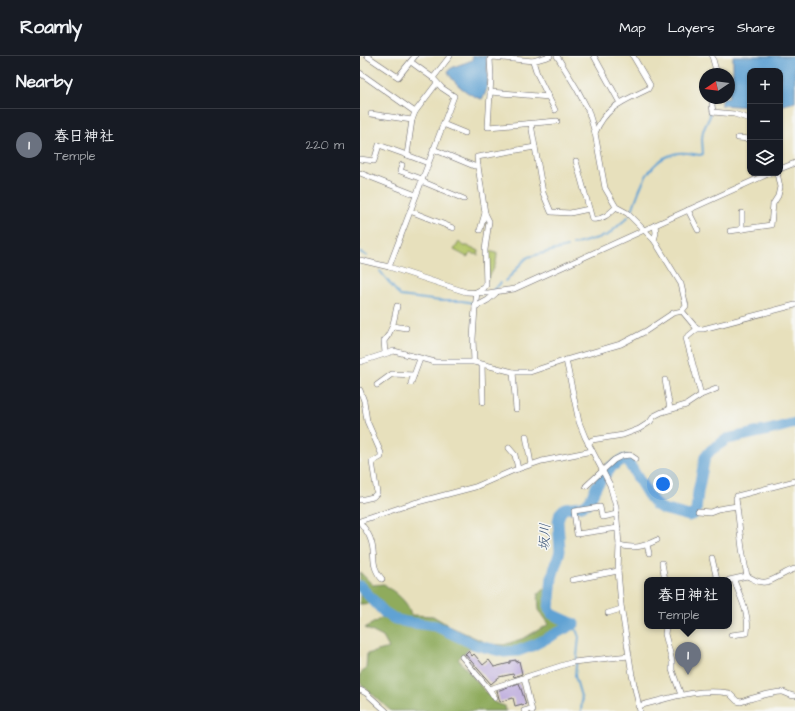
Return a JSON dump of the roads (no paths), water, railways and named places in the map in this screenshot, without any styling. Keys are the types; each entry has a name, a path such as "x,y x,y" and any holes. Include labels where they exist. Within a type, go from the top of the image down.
{"street":[{"path":"367,56 376,58 398,77 415,56"},
{"path":"433,78 450,56"},
{"path":"550,56 534,61 512,57 494,57 490,59 491,77 488,127 557,121"},
{"path":"360,362 394,351 435,362 474,362 513,372 530,372 621,344 646,331 673,313 682,311 686,306 681,284 654,240 627,213 616,207 605,188 595,133 588,110 557,56"},
{"path":"594,56 620,103"},
{"path":"595,133 600,121 613,107 648,89 650,85 632,56"},
{"path":"712,56 715,68"},
{"path":"534,61 537,74 555,110"},
{"path":"389,267 454,96 411,62"},
{"path":"360,73 415,112"},
{"path":"407,154 412,120 415,112 437,83"},
{"path":"490,92 549,97"},
{"path":"712,104 713,112 734,114 747,118"},
{"path":"371,114 412,120"},
{"path":"444,124 465,133"},
{"path":"531,124 543,193 551,212 570,213 589,209"},
{"path":"738,138 747,138"},
{"path":"360,159 374,161 379,144 428,163"},
{"path":"476,293 486,285 485,256 489,221 485,213 477,157 535,147"},
{"path":"433,150 474,166 478,166"},
{"path":"576,161 592,219 597,220 607,215 616,207"},
{"path":"783,168 795,163"},
{"path":"402,164 400,171 464,199"},
{"path":"360,173 416,195"},
{"path":"360,260 389,267 466,292 496,293 514,289 763,176"},
{"path":"730,231 771,225 773,204 778,196 780,187 778,176"},
{"path":"688,210 698,230"},
{"path":"410,211 453,228"},
{"path":"480,230 485,213"},
{"path":"742,213 742,229"},
{"path":"482,224 488,227"},
{"path":"654,240 656,233 655,224"},
{"path":"474,362 472,339 476,293"},
{"path":"475,307 488,300 496,293"},
{"path":"701,395 686,338 697,328 709,328 795,305"},
{"path":"385,353 384,341 393,326 397,306"},
{"path":"682,311 697,328"},
{"path":"393,326 406,328"},
{"path":"411,383 420,359"},
{"path":"566,360 579,422 588,444 607,480 613,495 617,514 619,545 618,571 621,609 639,708 695,692 729,693 737,702 783,692 795,696"},
{"path":"482,365 484,402"},
{"path":"513,372 516,409"},
{"path":"377,385 392,374 414,375"},
{"path":"665,380 670,409"},
{"path":"360,390 367,421 381,453 378,460 372,462 377,494 373,497 360,500"},
{"path":"588,444 592,440 623,435 638,429 650,422 654,416 670,409 686,405 701,395 716,390"},
{"path":"526,436 531,464"},
{"path":"508,448 514,455 518,469"},
{"path":"382,579 375,570 373,547 370,536 360,521 414,502 474,487 542,460 592,451"},
{"path":"586,486 596,476 603,473 611,463 622,456 630,455 636,459"},
{"path":"747,576 742,549 737,496 795,481"},
{"path":"698,510 710,512 737,506"},
{"path":"617,514 602,517 600,507 574,511 577,534 618,528"},
{"path":"619,545 630,548 646,545 657,540"},
{"path":"646,545 648,553"},
{"path":"712,558 716,577"},
{"path":"662,563 664,577"},
{"path":"732,580 747,576 763,583 789,570 795,569"},
{"path":"572,580 618,571"},
{"path":"731,635 747,633 748,624 748,617 732,582"},
{"path":"608,613 621,609"},
{"path":"666,629 665,634 672,662 672,670 681,695"},
{"path":"489,689 573,662 629,656"},
{"path":"462,657 496,698"},
{"path":"524,678 531,710 524,711"},
{"path":"360,690 366,693 386,711"}],"water":[{"path":"473,56 486,56 488,73 487,89 482,99 472,95 457,84 448,71 455,66 472,60"},
{"path":"733,56 795,56 795,102 783,105 783,68 747,68 747,107 721,105 735,104 735,68 733,68"}],"waterway":[{"path":"631,214 641,185 646,176 659,161 678,153 703,154 703,131 710,116 710,104"},
{"path":"573,245 608,235 628,217"},
{"path":"505,281 528,257 567,247"},
{"path":"360,252 367,256"},
{"path":"380,271 400,296 474,303"},
{"path":"493,290 501,283"},
{"name":"坂川","path":"360,586 384,612 395,619 436,626 476,645 504,652 518,651 534,645 574,624 552,614 549,609 552,577 560,551 558,521 560,513 565,508 581,506 590,500 597,485 611,467 622,460 627,460 648,495 656,505 663,509 689,516 694,514 696,511 705,457 711,450 727,439 795,423"},
{"path":"574,624 579,637 575,676 582,700 581,711"}],"place":[{"name":"春日神社","path":"688,675"}]}
